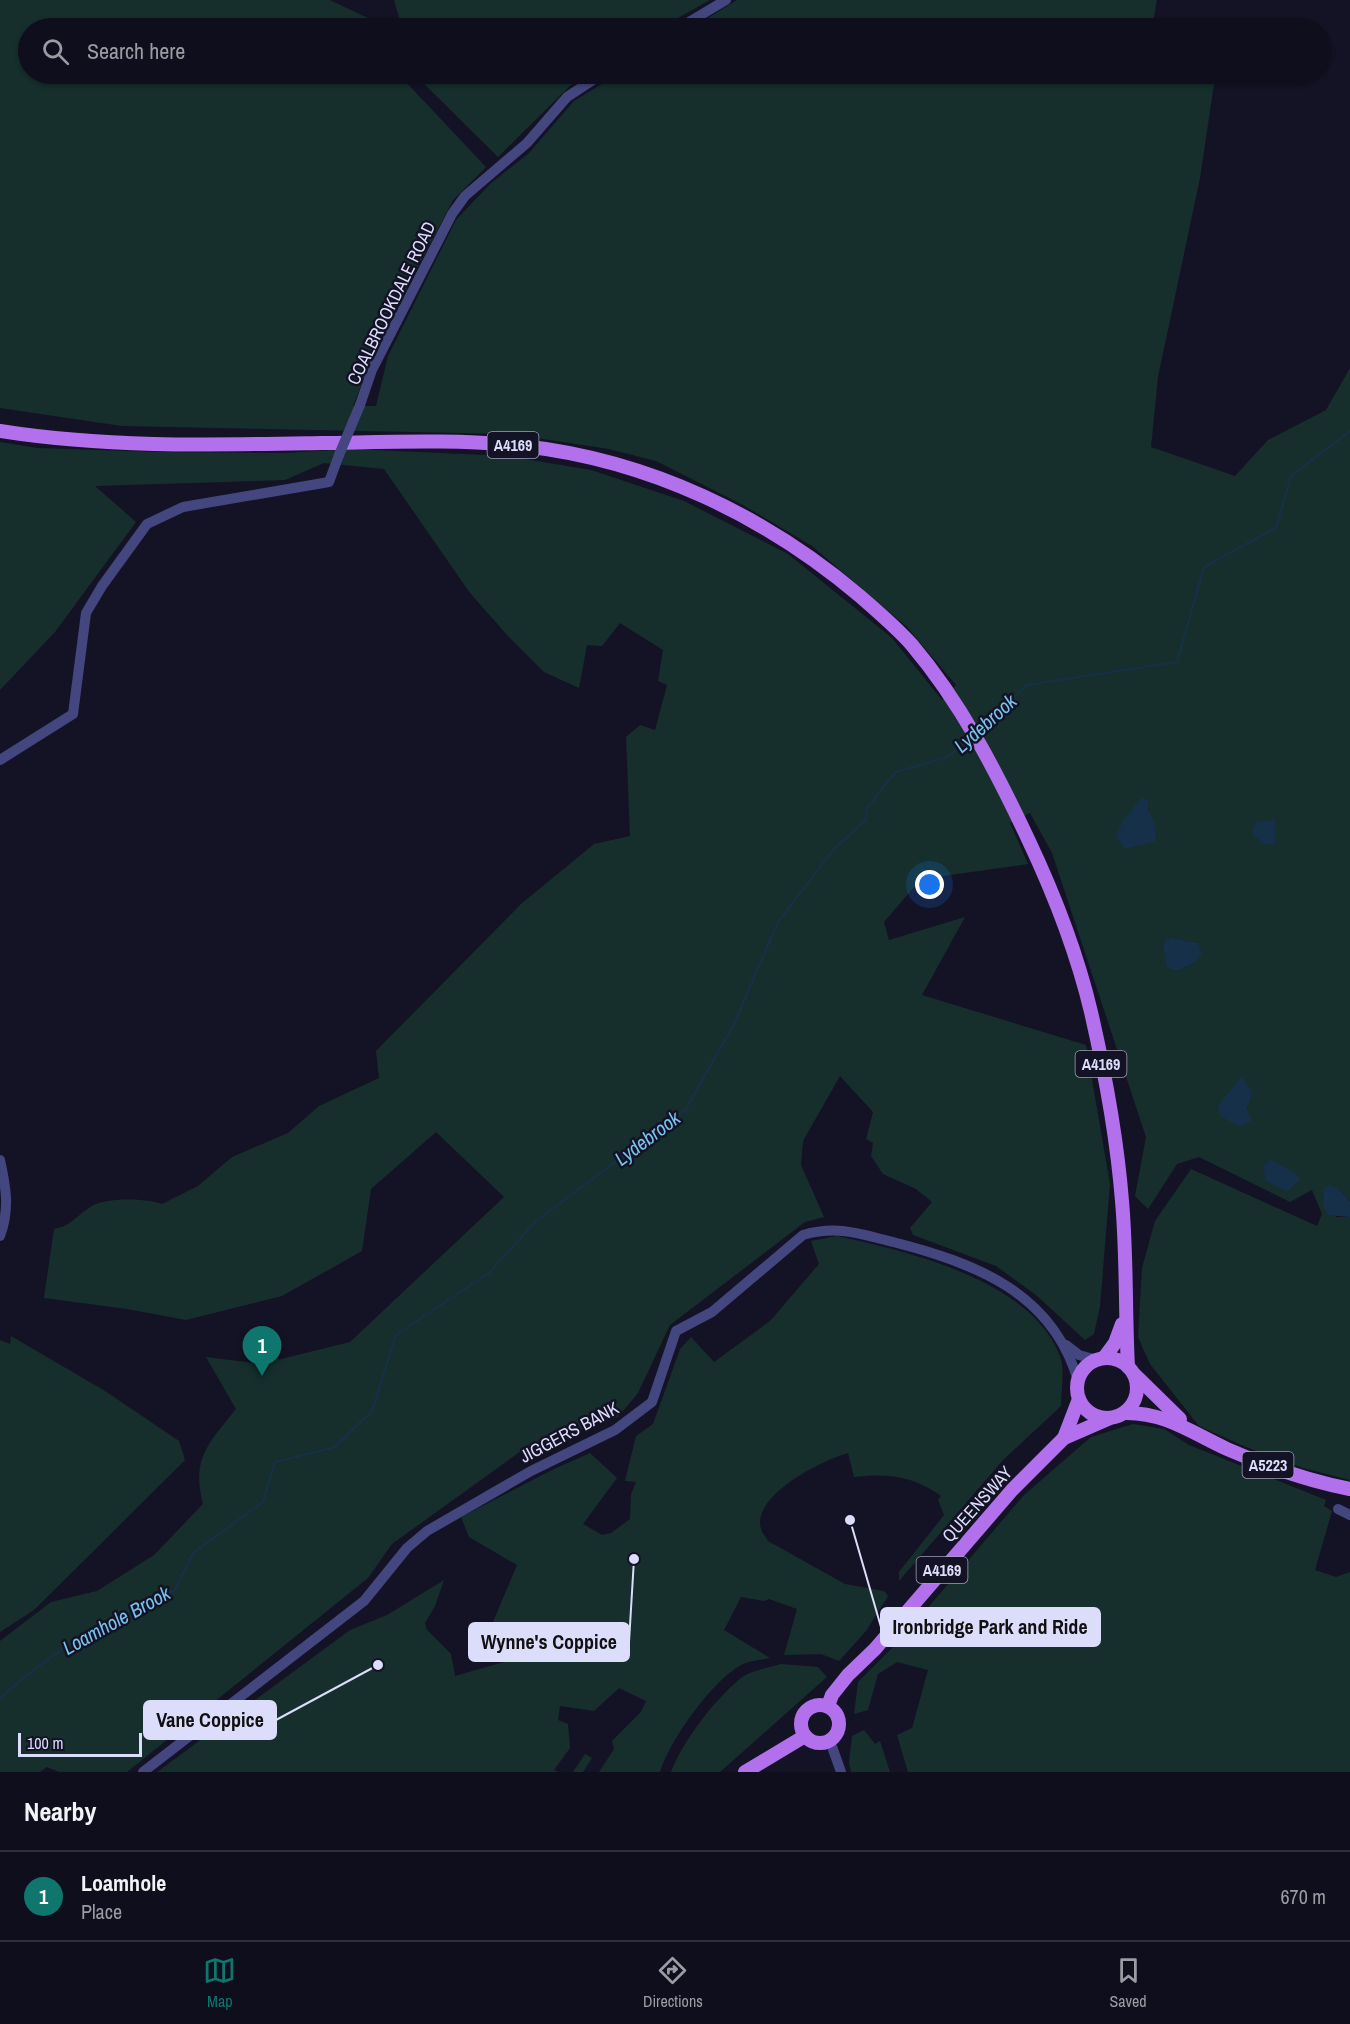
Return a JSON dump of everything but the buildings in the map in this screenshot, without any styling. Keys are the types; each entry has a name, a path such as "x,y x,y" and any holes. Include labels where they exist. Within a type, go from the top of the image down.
{"main road":[{"name":"A4169","path":"0,431 59,440 134,443 441,440 526,446 592,459 706,496 799,548 873,608 910,642 947,691 990,761 1045,875 1069,940 1092,1018 1122,1196 1128,1285 1124,1319 1115,1343 1100,1359"},
{"name":"A4169","path":"1124,1319 1131,1370"},
{"path":"1100,1359 1113,1359 1131,1370 1136,1382 1135,1399 1124,1413 1110,1418 1092,1414 1079,1399 1078,1382 1088,1365 1100,1359"},
{"name":"A5223","path":"1131,1370 1191,1428"},
{"name":"QUEENSWAY","path":"1064,1438 1079,1399"},
{"name":"A5223","path":"1124,1413 1158,1416 1191,1428 1226,1448 1279,1469 1350,1489"},
{"name":"QUEENSWAY","path":"828,1706 832,1695 848,1675 875,1649 1011,1490 1064,1438 1110,1418"},
{"path":"815,1706 828,1706 836,1713 840,1724 837,1734 830,1741 814,1743 805,1736 801,1724 805,1713 815,1706"},
{"path":"745,1772 805,1736"}],"street":[{"path":"696,18 726,0"},
{"name":"COALBROOKDALE ROAD","path":"0,760 73,714 86,613 102,586 147,524 183,507 329,482 372,370 452,214 465,196 527,143 567,97 587,84"},
{"path":"0,1160 7,1190 7,1209 0,1236"},
{"name":"JIGGERS BANK","path":"143,1772 364,1600 407,1548 427,1531 531,1471 615,1430 652,1402 676,1331 712,1312 803,1235 821,1230 842,1229 916,1248 975,1267 1008,1286 1024,1299 1044,1317 1064,1343 1079,1355 1100,1359"},
{"name":"JIGGERS BANK","path":"1064,1343 1078,1382"},
{"path":"1338,1509 1350,1515"},
{"path":"830,1741 841,1772"}],"green space":[{"path":"0,0 330,0 368,18 18,18 18,84 408,84 486,167 453,200 377,346 353,406 376,406 388,356 456,220 490,184 529,153 574,101 602,84 1214,84 1200,178 1158,377 1151,447 1235,476 1268,440 1326,410 1350,368 1350,1201 1339,1189 1324,1188 1336,1217 1350,1217 1350,1480 1303,1468 1246,1447 1199,1426 1150,1364 1138,1337 1142,1268 1155,1221 1191,1169 1317,1226 1322,1214 1312,1190 1290,1202 1199,1157 1177,1164 1148,1209 1135,1196 1146,1137 1052,853 1030,813 1010,823 1028,864 921,879 884,922 889,940 965,917 922,995 1086,1045 1110,1184 1100,1306 1094,1334 1085,1340 1036,1295 996,1266 913,1235 910,1228 932,1202 916,1189 883,1174 871,1156 873,1143 866,1139 873,1112 840,1076 803,1141 801,1165 824,1217 805,1222 670,1325 638,1393 618,1417 521,1451 392,1544 368,1578 127,1772 59,1772 47,1767 40,1772 0,1772 0,1641 51,1602 97,1591 154,1555 203,1504 199,1475 201,1463 211,1442 236,1409 206,1357 254,1363 281,1359 350,1342 504,1197 436,1132 371,1189 362,1251 282,1296 186,1320 127,1309 44,1298 54,1229 65,1226 95,1204 114,1200 135,1200 162,1204 198,1186 232,1157 288,1133 319,1106 379,1078 376,1051 521,904 594,844 630,836 626,737 640,725 655,730 667,685 658,681 663,650 620,623 602,646 587,645 579,688 544,672 470,593 384,469 324,463 285,480 95,486 136,522 55,632 0,690 0,442 37,448 158,452 284,453 352,449 507,456 591,470 684,501 788,554 892,638 942,700 956,685 907,627 812,546 743,505 656,461 609,449 510,434 122,426 0,408","holes":["1148,809 1151,820 1116,837","1173,938 1198,943 1194,963 1177,971 1167,966","1241,1078 1253,1092 1247,1109"]},
{"path":"394,0 710,0 678,18 399,18"},
{"path":"737,0 1157,0 1154,18 708,18"},
{"path":"424,84 572,84 498,157"},
{"path":"837,1236 897,1250 931,1261 964,1273 995,1289 1023,1307 1045,1330 1060,1356 1063,1374 1061,1406 1003,1460 899,1581 899,1572 944,1515 938,1500 941,1496 931,1489 910,1480 889,1476 854,1477 848,1453 822,1463 791,1481 767,1504 761,1516 761,1529 768,1541 845,1584 884,1591 888,1596 866,1631 839,1661 821,1654 784,1655 797,1609 769,1599 764,1601 741,1597 724,1630 770,1658 743,1664 706,1696 673,1744 660,1772 599,1772 614,1749 612,1741 641,1712 646,1701 619,1688 594,1711 560,1706 558,1720 568,1724 570,1748 554,1770 559,1772 157,1772 350,1630 387,1615 444,1580 435,1606 425,1623 427,1630 451,1654 455,1676 525,1656 494,1641 490,1629 517,1565 469,1537 461,1517 590,1453 617,1478 583,1524 602,1535 611,1533 630,1519 631,1494 636,1482 625,1481 636,1436 653,1424 680,1349 691,1337 714,1362 770,1321 819,1264 811,1241"},
{"path":"11,1336 105,1391 179,1441 185,1460 34,1610 0,1632 0,1340 10,1344"},
{"path":"1133,1424 1164,1429 1189,1445 1326,1500 1324,1506 1332,1511 1315,1570 1336,1577 1350,1572 1350,1772 908,1772 897,1735 912,1728 928,1670 897,1662 878,1674 868,1710 854,1714 858,1682 902,1638 1024,1495 1091,1437"},
{"path":"781,1664 818,1667 827,1677 720,1772 671,1772 691,1734 731,1687 750,1673"},
{"path":"864,1730 875,1744 880,1741 890,1772 851,1772 849,1763 852,1736"},
{"path":"585,1754 592,1758 583,1772 573,1772"}],"water":[{"path":"1142,798 1149,801 1148,810 1155,824 1156,841 1125,849 1116,837 1124,818"},
{"path":"1275,820 1275,843 1265,845 1252,834 1256,822"},
{"path":"1173,938 1198,943 1202,953 1194,963 1177,971 1167,967 1163,948 1166,940"},
{"path":"1241,1077 1253,1092 1247,1109 1251,1121 1241,1126 1221,1117 1217,1107"},
{"path":"1271,1160 1294,1172 1300,1179 1287,1192 1265,1180 1264,1165"},
{"path":"1329,1185 1339,1189 1350,1201 1350,1217 1328,1215 1323,1206 1324,1188"}],"waterway":[{"name":"Lydebrook","path":"977,730 1027,685 1177,662 1204,567 1276,528 1291,476 1350,431"},
{"name":"Loamhole Brook","path":"0,1698 19,1681 82,1636 127,1611 174,1591 193,1553 263,1502 275,1462 335,1447 372,1411 396,1335 489,1273 536,1221 686,1109 735,1022 778,922 834,849 866,820 867,806 875,801 875,797 896,772 948,757 971,736"}],"place":[{"name":"Loamhole","path":"262,1376"},
{"name":"Ironbridge Park and Ride","path":"850,1520"},
{"name":"Wynne's Coppice","path":"634,1559"},
{"name":"Vane Coppice","path":"378,1665"}]}
